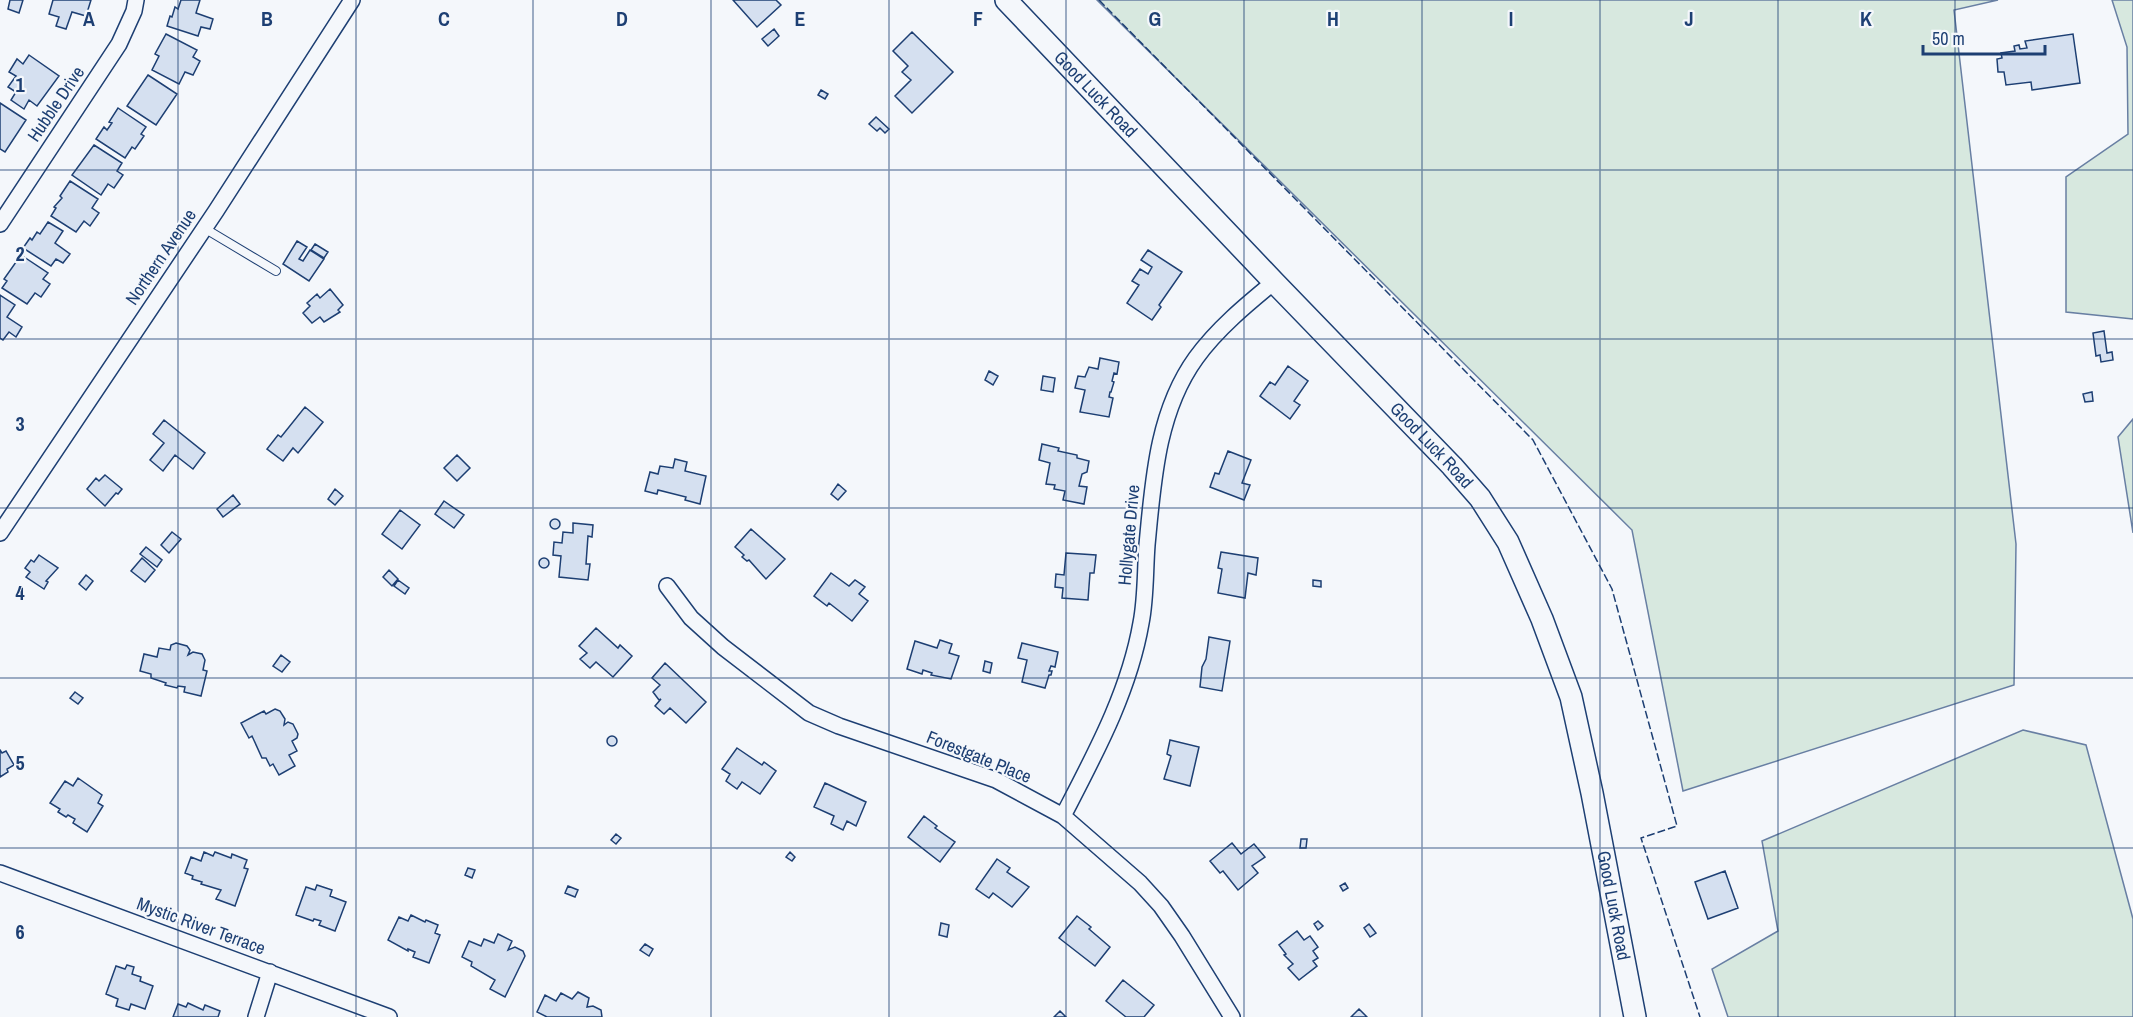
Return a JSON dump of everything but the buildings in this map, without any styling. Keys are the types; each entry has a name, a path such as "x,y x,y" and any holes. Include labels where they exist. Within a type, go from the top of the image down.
{"street":[{"name":"Hubble Drive","path":"0,224 119,44 134,11 136,0"},
{"name":"Northern Avenue","path":"0,533 204,228 352,0"},
{"name":"Good Luck Road","path":"1006,0 1452,465 1480,498 1508,542 1542,619 1571,697 1635,1017"},
{"name":"Hollygate Drive","path":"1063,816 1106,732 1137,644 1142,620 1147,543 1156,465 1171,405 1196,358 1242,308 1274,282"},
{"name":"Forestgate Place","path":"667,586 691,618 715,640 809,713 996,780 1063,816 1140,883 1161,906 1232,1017"},
{"name":"Mystic River Terrace","path":"0,873 389,1017"},
{"path":"256,1017 270,972"}],"lane":[{"path":"204,228 276,271"}],"shaded area":[{"path":"1097,0 1998,0 1954,10 2016,544 2014,685 1683,791 1632,530"},
{"path":"2112,0 2133,0 2133,319 2066,312 2066,177 2128,134 2127,47"},
{"path":"2133,419 2133,533 2118,437"},
{"path":"2023,730 2086,745 2133,919 2133,1017 1728,1017 1712,969 1778,931 1762,841"}],"fence":[{"path":"1099,0 1533,440 1612,589 1677,826 1641,838 1700,1017"}]}
